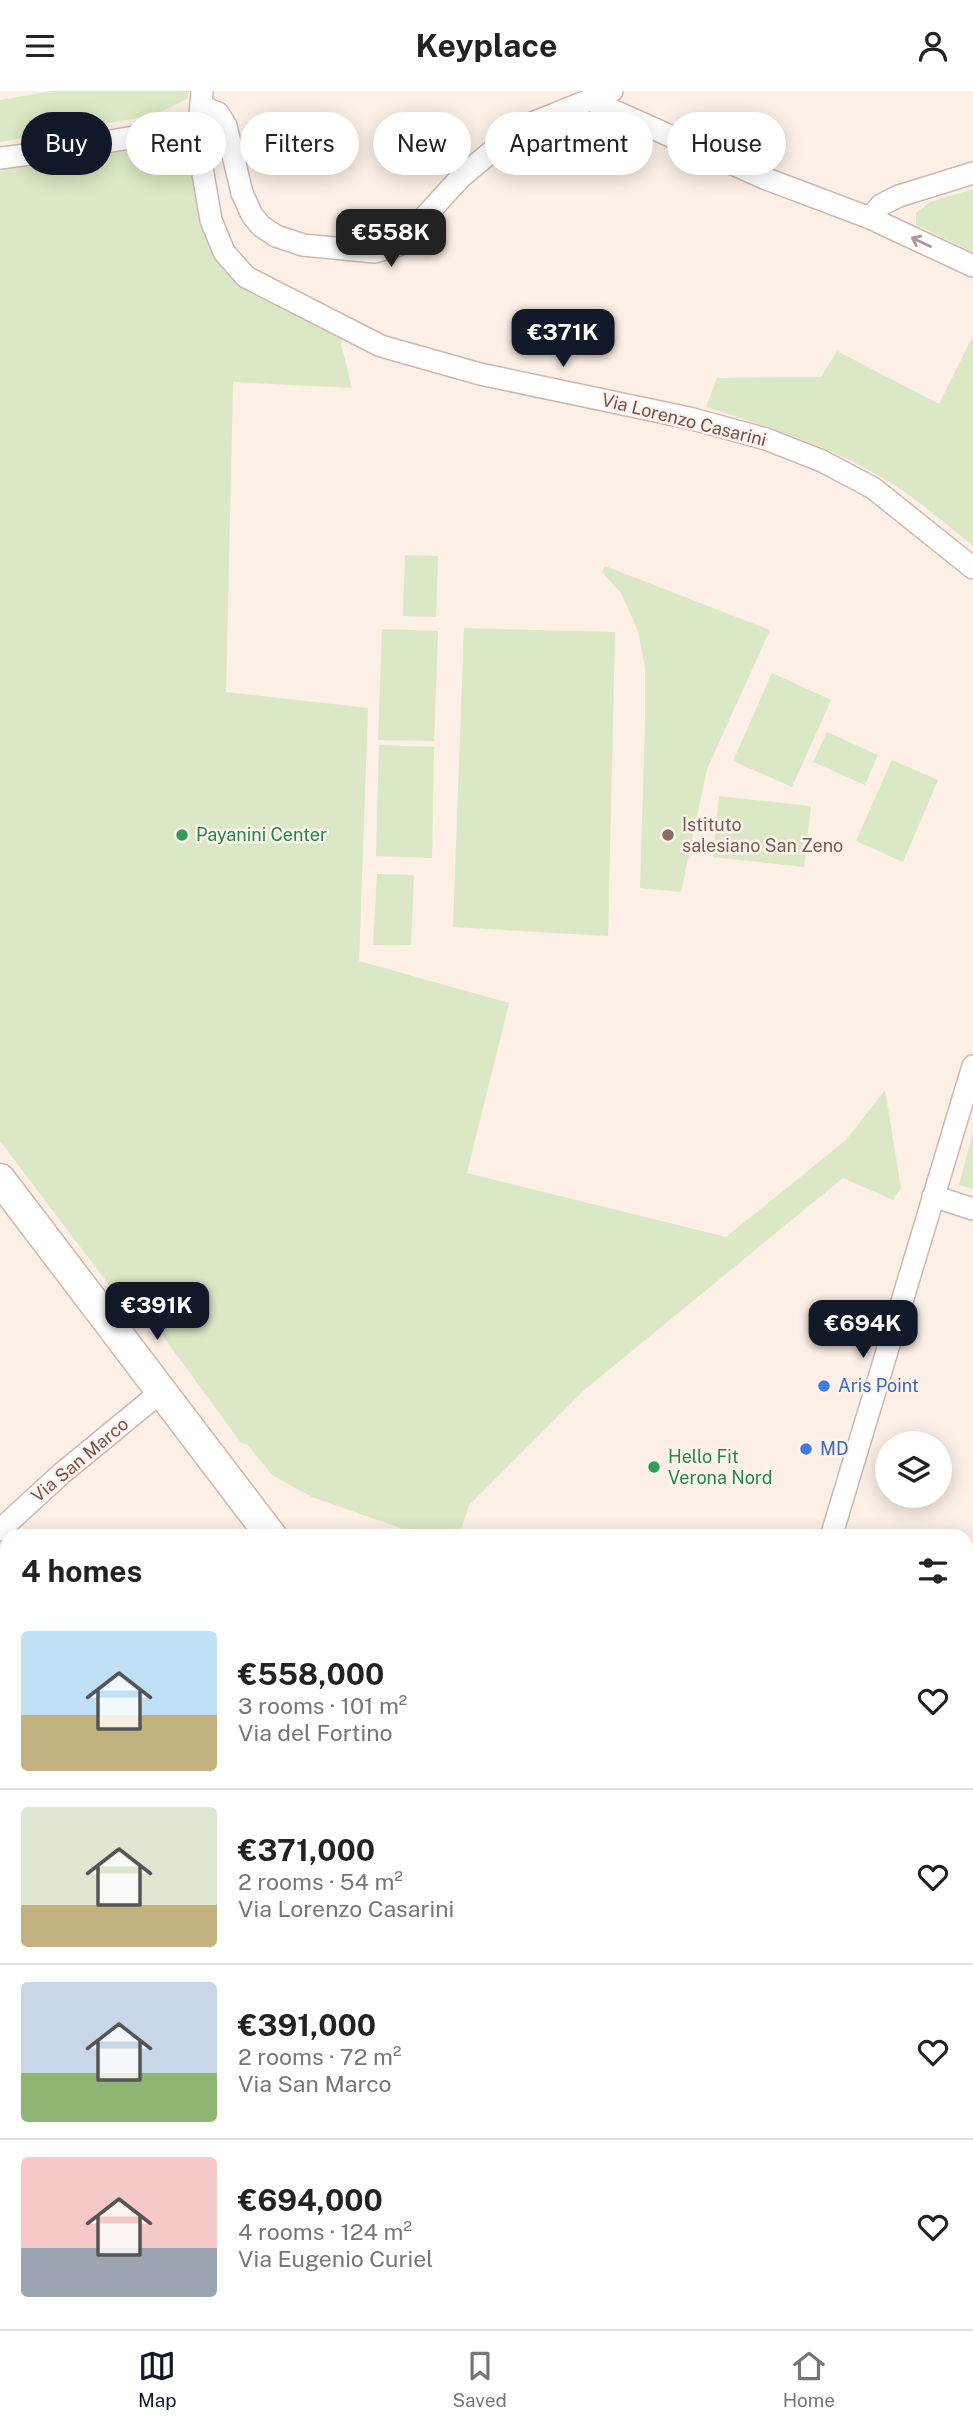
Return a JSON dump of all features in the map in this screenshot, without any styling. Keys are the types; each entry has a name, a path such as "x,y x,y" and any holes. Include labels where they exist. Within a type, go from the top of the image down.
{"main road":[{"path":"0,1179 266,1529"}],"street":[{"path":"201,98 218,113 226,126 242,193 252,215 261,226 276,236 303,245 375,252 399,245 461,177 520,128 612,91"},
{"path":"590,100 764,178 870,218 973,266"},
{"path":"0,158 53,152 126,137"},
{"path":"870,218 881,205 899,196 973,173"},
{"name":"Via Lorenzo Casarini","path":"203,175 211,220 224,252 246,277 381,346 480,374 702,421 766,439 822,461 873,488 973,568"},
{"path":"833,1529 973,1066"},
{"path":"933,1196 973,1209"},
{"name":"Via San Marco","path":"1,1529 61,1474 162,1391"}],"green space":[{"path":"52,91 189,91 187,99 161,112 126,112 126,120 112,122 112,112 21,112 21,138 0,142 0,100"},
{"name":"Payanini Center","path":"126,145 126,175 197,175 201,209 224,271 259,293 344,336 341,344 352,388 233,382 226,692 368,708 359,961 509,1003 467,1173 726,1237 846,1140 885,1090 901,1188 893,1200 843,1178 583,1391 469,1505 461,1529 403,1529 312,1497 272,1475 248,1445 241,1443 152,1321 140,1324 125,1306 0,1141 0,163 21,160 21,175 112,175 112,147"},
{"path":"973,189 973,252 916,225 916,213 930,202"},
{"path":"973,336 973,546 909,495 862,466 785,433 706,407 717,378 821,377 837,351 939,404"},
{"path":"405,555 438,556 436,617 403,616"},
{"path":"605,566 770,630 707,769 681,892 640,888 645,667 638,631 621,593 602,572"},
{"path":"464,628 615,632 608,936 453,927"},
{"path":"382,629 438,631 434,741 378,740"},
{"path":"772,673 831,700 792,787 733,761"},
{"path":"827,732 878,755 865,785 813,762"},
{"path":"379,745 434,747 432,858 376,856"},
{"path":"892,760 938,780 903,862 856,841"},
{"path":"719,796 811,806 804,867 713,857"},
{"path":"377,874 414,875 411,945 373,945"},
{"path":"973,1132 973,1189 959,1185"}],"place":[{"name":"Payanini Center","path":"182,835"},
{"name":"Istituto salesiano San Zeno","path":"668,835"},
{"name":"Aris Point","path":"824,1386"},
{"name":"MD","path":"806,1449"},
{"name":"Hello Fit Verona Nord","path":"654,1467"}]}
